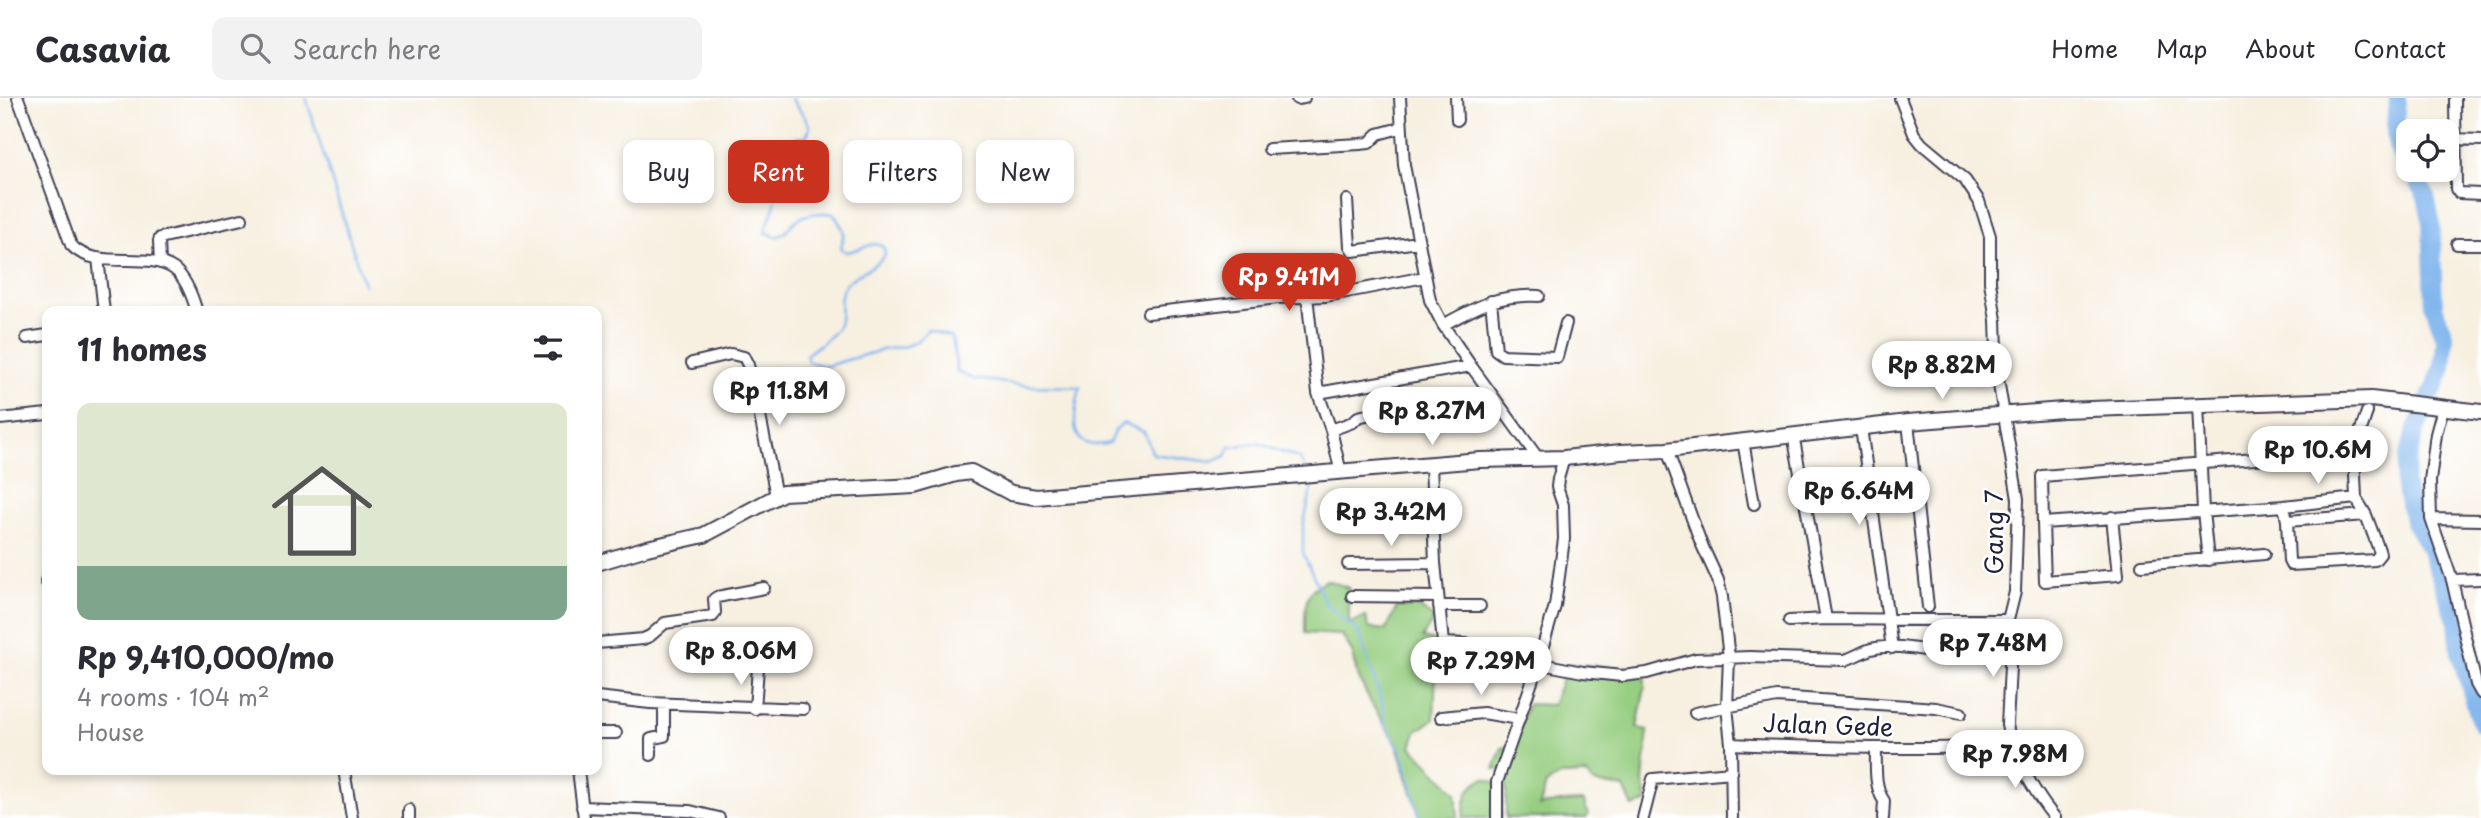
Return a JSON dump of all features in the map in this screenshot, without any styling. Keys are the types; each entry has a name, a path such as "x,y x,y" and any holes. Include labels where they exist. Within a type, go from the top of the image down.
{"street":[{"path":"18,98 71,245 80,253 98,258 170,266 180,275 194,306"},
{"path":"1297,99 1304,98"},
{"path":"1400,98 1404,165 1430,300 1443,325 1489,392 1553,458 1563,505 1564,540 1555,606 1497,784 1497,818"},
{"path":"1456,98 1457,120"},
{"name":"Gang 7","path":"1900,98 1914,134 1965,180 1979,201 1990,236 1990,282 1994,306 1996,359 2002,414 2015,467 2018,499 2015,593 2008,620 2009,744 2035,793 2055,818"},
{"path":"2454,119 2455,98"},
{"path":"1269,149 1369,143 1378,134 1400,128"},
{"path":"2459,139 2481,140"},
{"path":"2456,182 2459,193 2481,194"},
{"path":"1347,200 1350,246 1353,251 1418,242"},
{"path":"160,263 160,239 242,219"},
{"path":"2457,244 2481,244"},
{"path":"98,258 103,306"},
{"path":"1148,313 1326,296 1425,277"},
{"path":"1307,296 1318,393 1331,430 1341,473"},
{"path":"1443,325 1491,301 1511,296 1539,296"},
{"path":"1491,301 1496,350 1503,355 1557,357 1566,323"},
{"path":"27,338 42,336"},
{"path":"692,363 731,354 746,361 776,496"},
{"path":"1318,393 1471,366"},
{"path":"1331,430 1353,422 1358,417 1489,392"},
{"path":"602,562 704,535 776,496 794,492 915,486 964,472 977,475 1011,493 1036,498 1516,458 1667,450 1793,434 2002,414 2371,399 2481,412"},
{"path":"2198,405 2208,560"},
{"path":"2438,408 2430,481 2431,519 2452,580 2479,687"},
{"path":"2284,506 2291,565 2375,559 2380,554 2366,515 2356,498 2354,451 2367,412"},
{"path":"0,419 42,415"},
{"path":"1908,422 1928,607"},
{"path":"1861,428 1892,648"},
{"path":"1793,434 1825,614"},
{"path":"1743,440 1754,504"},
{"path":"1667,450 1718,580 1729,658 1727,707 1731,744 1732,818"},
{"path":"2112,517 2118,577 2045,581 2042,476 2354,451"},
{"path":"1431,465 1435,563 1443,643 1523,652 1547,665 1622,676 1647,673 1696,659 1845,660 1870,649 1892,648 1942,652 1944,620"},
{"path":"2043,523 2284,506 2356,498"},
{"path":"1433,509 1451,505"},
{"path":"2287,521 2366,515"},
{"path":"2431,519 2481,520"},
{"path":"2142,565 2264,554"},
{"path":"1348,564 1435,563"},
{"path":"2452,580 2481,579"},
{"path":"602,642 650,636 665,623 713,615 714,599 717,597 764,588"},
{"path":"1352,596 1480,606"},
{"path":"1789,621 1825,614 1889,621 2008,620"},
{"path":"2468,642 2481,642"},
{"path":"755,709 758,667"},
{"path":"1695,713 1777,697 1936,708 1961,713"},
{"path":"602,698 664,704 803,709"},
{"path":"651,755 651,739 664,736 664,704"},
{"path":"1441,717 1483,713 1519,719"},
{"path":"602,733 616,733"},
{"name":"Jalan Gede","path":"1731,744 1876,749 2009,744"},
{"path":"1876,749 1876,774 1884,801 1883,818"},
{"path":"1643,818 1653,779 1732,772"},
{"path":"345,775 352,818"},
{"path":"579,775 583,812 719,818"}],"green space":[{"path":"1327,580 1349,588 1349,624 1366,616 1368,628 1386,630 1397,607 1419,607 1434,619 1422,638 1434,641 1434,719 1416,732 1411,746 1456,793 1458,818 1420,818 1397,745 1370,701 1357,674 1353,654 1342,635 1305,633 1305,608 1309,595"},
{"path":"1568,664 1644,669 1645,687 1637,728 1648,730 1643,781 1647,802 1633,807 1624,788 1594,783 1586,774 1562,775 1546,784 1540,806 1584,801 1588,815 1586,818 1506,818 1506,770 1494,769 1502,748 1513,746 1528,704 1552,705"},
{"path":"1484,778 1502,785 1501,818 1463,818 1469,790"}],"waterway":[{"path":"306,98 364,285"},
{"path":"791,98 809,124 806,137 761,141 751,152 754,170 777,189 775,205 765,232 777,237 803,217 819,213 834,214 844,231 841,249 846,252 879,244 884,248 885,255 845,285 841,294 839,324 829,337 806,355 808,362 826,366 906,346 917,341 928,330 952,337 957,372 974,379 1031,386 1080,387 1075,420 1079,437 1085,443 1109,443 1115,430 1123,423 1144,432 1153,454 1212,462 1226,456 1230,447 1258,443 1300,459 1305,468"},
{"path":"2396,140 2397,98"},
{"path":"2418,182 2426,196 2431,220 2434,306 2445,339 2443,368 2416,429 2404,482 2413,520 2429,547 2457,622 2460,654 2481,724"},
{"path":"1312,480 1303,526 1303,553 1326,604 1359,633 1383,706 1385,725 1402,752 1420,818"}]}
